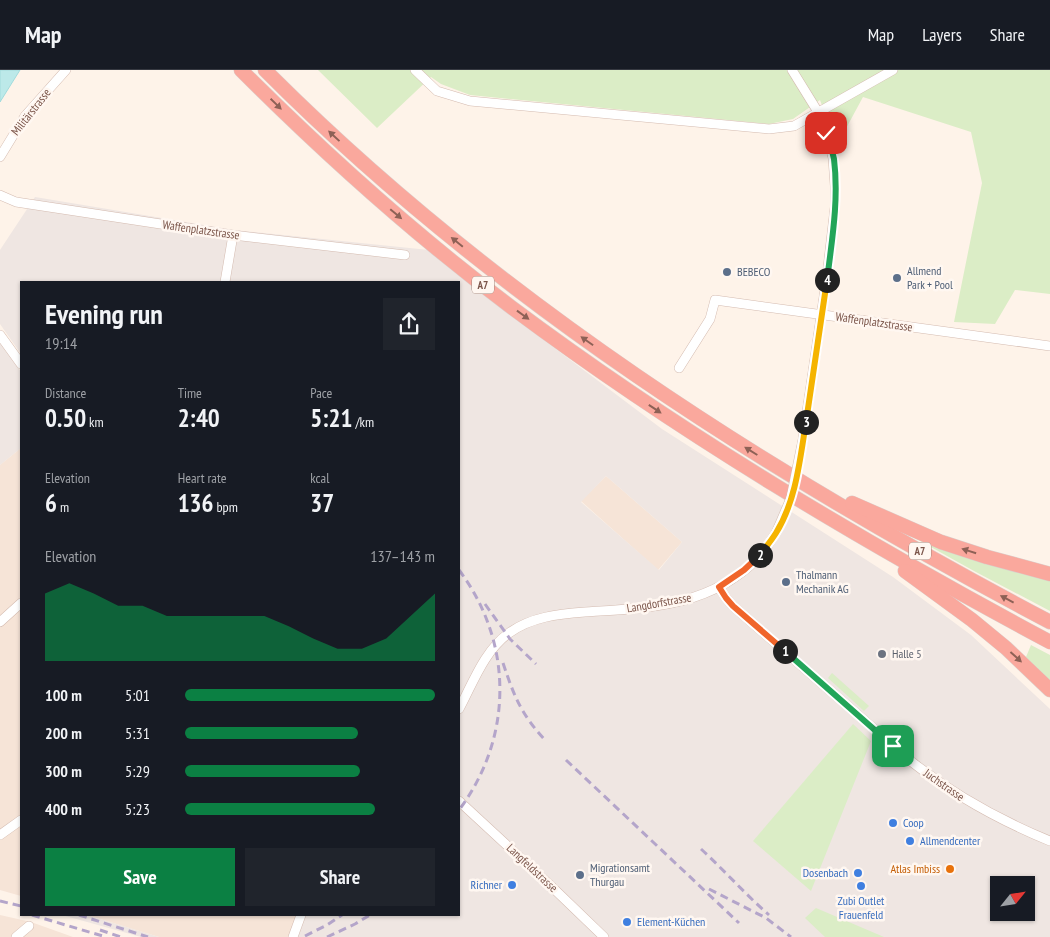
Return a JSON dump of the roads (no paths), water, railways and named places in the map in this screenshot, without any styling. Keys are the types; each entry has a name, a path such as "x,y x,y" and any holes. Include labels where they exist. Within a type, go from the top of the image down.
{"highway":[{"name":"A7","path":"241,70 310,137 376,197 510,306 612,380 678,425 837,523 959,593 1050,642"},
{"name":"A7","path":"265,70 363,163 440,228 515,288 626,369 792,476 918,551 1050,622"},
{"name":"A7","path":"792,476 934,539 987,557 1050,574"},
{"name":"A7","path":"837,523 972,620 1006,648 1050,690"}],"street":[{"name":"Militärstrasse","path":"0,157 25,116 66,70"},
{"path":"415,70 438,91 470,101 770,129 794,126 893,70"},
{"name":"Langdorfstrasse","path":"460,707 482,664 493,648 509,633 525,623 555,615 673,603 705,594 739,575 754,561 776,533 791,498 803,439 832,241 835,186 834,158 826,133 818,112 792,70"},
{"name":"Waffenplatzstrasse","path":"0,195 16,202 233,235 405,255"},
{"path":"225,281 233,235"},
{"name":"Waffenplatzstrasse","path":"679,368 710,319 715,300 1050,346"},
{"path":"0,335 20,363"},
{"name":"Juchstrasse","path":"719,587 726,598 738,610 912,762 940,784 991,815 1050,841"},
{"path":"0,622 20,604"},
{"name":"Langfeldstrasse","path":"460,803 604,937"},
{"path":"0,835 20,821"},
{"path":"292,937 301,916"},
{"path":"16,937 29,926"}],"water":[{"path":"0,70 20,70 0,102"}],"railway":[{"path":"460,572 477,598 490,628 497,659 500,690 497,722 490,752 477,782 460,808"},
{"path":"485,604 510,639 536,664"},
{"path":"503,663 519,704 530,722 545,740"},
{"path":"566,760 739,923"},
{"path":"701,849 769,915"},
{"path":"709,889 766,918 791,937"},
{"path":"0,901 20,906"},
{"path":"35,916 106,937"},
{"path":"82,916 148,937"},
{"path":"305,936 340,916"},
{"path":"327,937 368,916"},
{"path":"100,930 121,937"}],"place":[{"name":"BEBECO","path":"727,272"},
{"name":"Allmend Park + Pool","path":"897,278"},
{"name":"Thalmann Mechanik AG","path":"786,582"},
{"name":"Halle 5","path":"882,654"},
{"name":"Coop","path":"893,823"},
{"name":"Allmendcenter","path":"910,841"},
{"name":"Atlas Imbiss","path":"950,869"},
{"name":"Dosenbach","path":"858,873"},
{"name":"Migrationsamt Thurgau","path":"580,875"},
{"name":"Richner","path":"512,885"},
{"name":"Zubi Outlet Frauenfeld","path":"861,886"},
{"name":"Element-Küchen","path":"627,922"}]}
